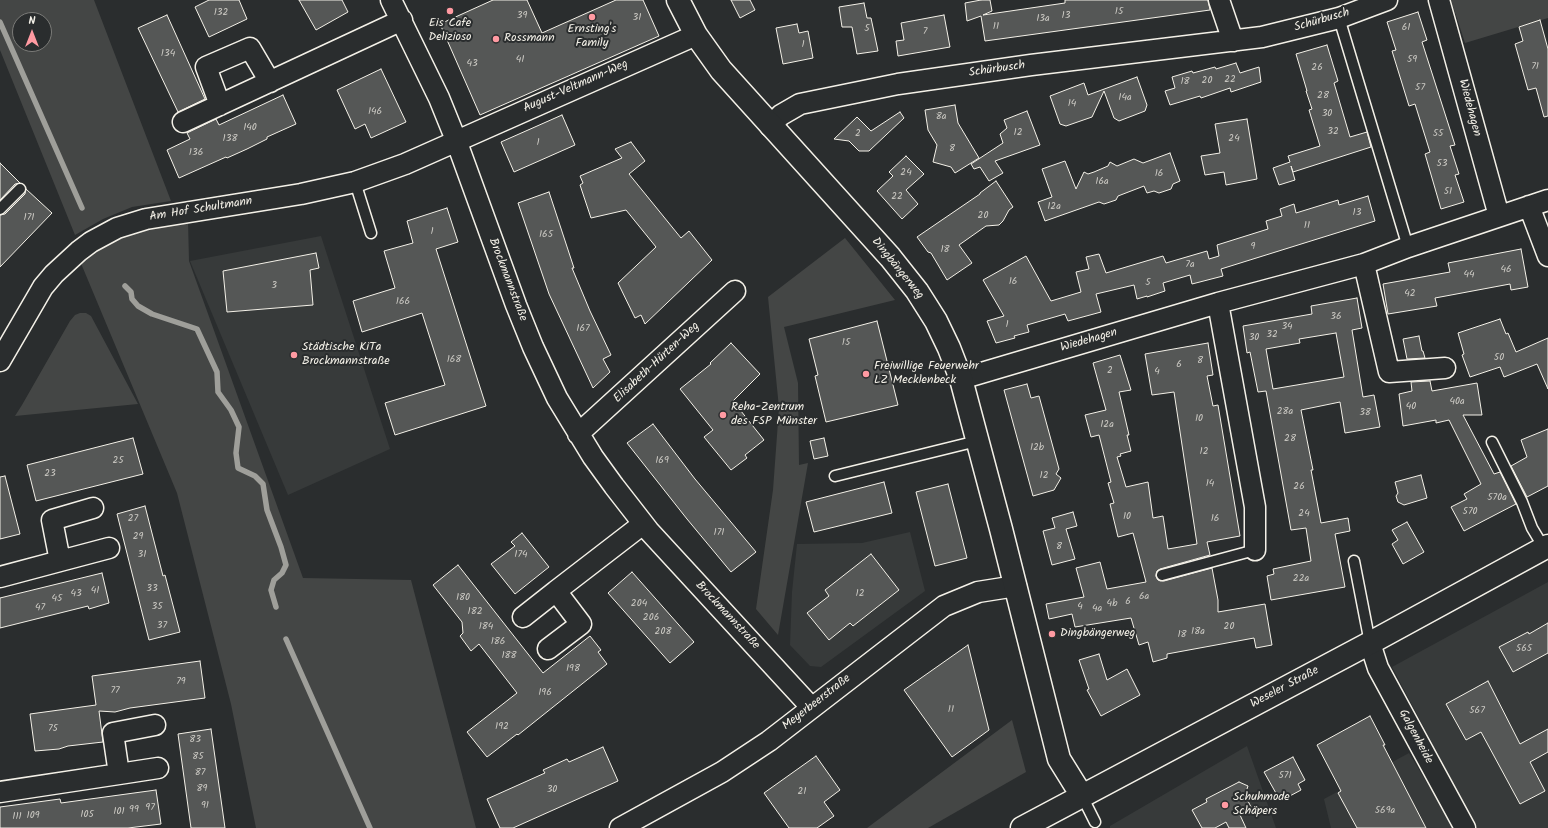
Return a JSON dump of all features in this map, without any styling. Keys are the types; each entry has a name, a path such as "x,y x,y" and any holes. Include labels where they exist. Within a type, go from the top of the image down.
{"street":[{"name":"Brockmannstraße","path":"392,0 439,98 533,347 557,398 578,434 614,486 643,524 811,707"},
{"name":"Dingbängerweg","path":"678,0 696,35 720,70 890,257 917,291 936,321 949,348 961,379 1016,586 1027,637 1059,759 1082,796"},
{"path":"1219,0 1233,41"},
{"name":"Schürbusch","path":"770,126 781,115 800,104 898,84 1031,65 1262,37 1339,18 1386,0"},
{"name":"Wiedehagen","path":"1439,0 1499,216"},
{"path":"183,122 402,20"},
{"name":"August-Veltmann-Weg","path":"456,140 696,35"},
{"path":"220,105 206,67 250,48 270,82"},
{"name":"Am Hof Schultmann","path":"0,360 43,287 54,274 79,251 107,233 130,223 146,219 301,194 355,182 405,164 456,140"},
{"name":"Wiedehagen","path":"961,379 1218,303 1364,264 1408,247 1548,200"},
{"path":"1529,206 1548,256"},
{"path":"1364,264 1389,372 1445,368"},
{"name":"Elisabeth-Hürten-Weg","path":"578,434 735,291"},
{"path":"1218,303 1255,507 1255,550"},
{"path":"60,561 52,520 93,508"},
{"path":"523,617 643,524"},
{"name":"Weseler Straße","path":"1022,828 1370,643 1546,547"},
{"path":"0,577 109,548"},
{"name":"Meyerbeerstraße","path":"620,828 722,772 769,741 811,707 944,606 978,592 1016,586"},
{"path":"548,649 581,624 556,591"},
{"name":"Galgenheide","path":"1370,643 1378,668 1465,828"},
{"path":"118,774 113,733 155,726"},
{"path":"0,792 158,768"}],"lane":[{"path":"1339,18 1408,247"},
{"path":"355,182 371,233"},
{"path":"0,209 20,189"},
{"path":"835,476 977,441"},
{"path":"1492,442 1522,502 1532,528 1546,547"},
{"path":"1162,575 1255,550"},
{"path":"1354,561 1370,643"},
{"path":"1082,796 1095,822"}],"shaded area":[{"path":"0,0 94,0 171,201 132,207 103,219 75,235 0,50"},
{"path":"1451,0 1548,0 1548,18 1465,43"},
{"path":"188,221 189,261 303,578 411,580 476,828 256,828 231,704 177,493 80,261 114,240 143,229"},
{"name":"Städtische KiTa Brockmannstraße","path":"321,236 390,449 288,495 190,261"},
{"path":"845,238 895,300 784,327 798,383 799,465 808,463 778,635 756,609 773,490 779,408 768,297"},
{"path":"86,313 91,316 138,404 15,416 70,321 75,315"},
{"path":"910,532 925,591 821,667 810,666 790,645 792,592 797,544 862,543"},
{"path":"1548,582 1548,828 1477,828 1392,667"},
{"path":"1012,720 1026,772 928,828 867,828"},
{"path":"1247,746 1276,828 1110,828 1110,826"},
{"path":"1409,753 1454,828 1331,828 1324,799"}],"building":[{"path":"209,0 239,0 247,19 209,37 195,7"},
{"path":"299,0 342,0 348,12 316,30"},
{"path":"493,0 527,0 542,33 616,0 643,0 659,36 480,115 440,24"},
{"path":"731,0 750,0 755,10 740,18"},
{"path":"990,0 992,11 983,15 1065,3 1065,0 1208,0 1210,10 985,41 981,16 967,21 965,3"},
{"path":"864,3 867,18 871,18 878,51 857,54 852,27 842,27 839,7"},
{"path":"1418,12 1427,40 1422,42 1455,145 1450,146 1459,174 1455,175 1464,202 1441,209 1425,154 1430,152 1415,104 1409,106 1392,51 1396,50 1387,22"},
{"path":"167,15 205,99 178,112 138,28"},
{"path":"944,15 950,47 898,56 896,41 904,40 901,23"},
{"path":"1540,20 1548,49 1548,116 1544,117 1536,88 1528,90 1515,44 1523,41 1519,27"},
{"path":"797,24 799,33 808,31 813,58 783,64 776,28"},
{"path":"1327,45 1338,81 1334,83 1350,137 1367,132 1371,147 1293,172 1291,166 1295,180 1279,185 1273,168 1290,162 1288,156 1320,146 1309,110 1312,109 1296,54"},
{"path":"1236,63 1240,73 1259,67 1261,82 1231,92 1230,88 1201,98 1200,96 1170,105 1165,91 1175,88 1172,77 1192,71 1193,73 1215,67 1216,69"},
{"path":"381,69 406,122 371,138 365,124 355,129 337,90"},
{"path":"1137,77 1147,105 1145,111 1119,121 1114,118 1104,91 1092,117 1066,126 1060,124 1050,96 1084,83 1088,95"},
{"path":"283,95 296,124 267,137 267,139 247,149 179,178 167,150 190,139 187,133 216,119 219,125"},
{"path":"955,105 958,123 979,158 955,173 951,167 933,162 937,145 928,130 925,110"},
{"path":"1027,111 1040,145 995,161 1003,173 989,181 980,167 974,169 971,164 1003,143 1000,134 1007,128 1004,120"},
{"path":"900,112 904,118 869,151 859,151 849,141 834,139 857,117 871,131"},
{"path":"562,115 575,145 514,172 501,142"},
{"path":"1247,119 1257,179 1226,185 1224,172 1205,175 1201,156 1220,153 1215,124"},
{"path":"631,142 645,161 629,174 681,238 689,231 712,260 645,324 641,315 635,318 618,283 656,247 626,210 591,218 580,185 583,183 580,176 622,158 615,149"},
{"path":"1170,153 1180,181 1173,184 1171,189 1159,193 1154,191 1147,193 1144,186 1118,196 1116,200 1104,204 1099,202 1045,221 1038,202 1052,197 1042,169 1065,161 1076,189 1084,172 1088,174 1094,172 1108,166 1110,162 1117,166 1134,159 1143,163"},
{"path":"906,156 924,174 906,190 918,204 902,219 877,191 893,176 889,172"},
{"path":"0,163 20,183 15,184 0,200"},
{"path":"996,181 1013,207 1009,210 999,225 986,226 959,245 972,263 947,280 931,253 928,252 917,237 980,194"},
{"path":"26,189 52,213 0,267 0,215 5,214 25,194"},
{"path":"549,192 574,268 572,268 611,355 603,359 610,372 593,388 549,294 518,203"},
{"path":"1368,196 1375,221 1221,269 1223,276 1192,284 1190,275 1163,283 1165,291 1137,299 1134,285 1096,294 1101,312 1068,321 1065,314 1027,325 1029,332 1014,336 1015,338 996,343 987,321 1004,316 983,280 1026,256 1051,301 1081,292 1076,272 1089,269 1086,257 1099,254 1106,273 1163,256 1166,263 1207,251 1209,259 1219,256 1217,245 1268,229 1266,221 1282,216 1280,209 1294,204 1296,213 1338,200 1339,205"},
{"path":"447,208 458,242 436,249 486,406 395,435 385,403 445,385 422,313 362,332 353,301 395,288 384,251 413,243 407,221"},
{"path":"1521,249 1528,287 1511,290 1510,284 1435,298 1437,306 1388,314 1383,284 1450,272 1448,263"},
{"path":"316,253 319,268 310,270 313,305 227,312 223,271"},
{"path":"1357,298 1362,328 1352,330 1363,397 1374,395 1380,427 1345,433 1340,402 1301,410 1313,470 1311,470 1321,523 1348,518 1350,531 1335,534 1345,587 1271,600 1267,576 1274,574 1273,569 1311,561 1306,528 1291,530 1266,391 1258,392 1250,352 1247,353 1243,326 1312,314 1311,306","holes":["1336,333 1344,377 1273,389 1266,349 1300,343 1299,339"]},
{"path":"1500,319 1516,352 1548,338 1548,389 1537,364 1504,377 1500,367 1470,377 1462,355 1464,354 1458,333"},
{"path":"877,321 898,405 826,422 815,376 818,375 809,339"},
{"path":"1419,336 1425,358 1407,359 1403,339"},
{"name":"Reha-Zentrum des FSP Münster","path":"731,343 760,374 733,401 764,440 745,455 747,458 731,470 704,437 713,430 680,389 711,364 710,363"},
{"path":"1208,343 1213,375 1207,376 1213,406 1218,405 1240,536 1207,542 1210,555 1160,569 1157,571 1156,576 1158,580 1164,581 1212,568 1218,600 1218,612 1265,604 1272,645 1256,648 1254,638 1167,654 1167,658 1153,662 1148,642 1139,645 1131,618 1075,627 1072,614 1049,619 1046,604 1084,597 1076,568 1100,562 1107,589 1146,582 1133,533 1118,537 1110,504 1114,503 1108,483 1111,482 1099,435 1091,437 1085,415 1106,410 1093,363 1120,355 1131,390 1119,392 1129,435 1127,435 1131,451 1120,454 1121,456 1117,457 1126,487 1148,482 1153,518 1163,516 1168,549 1197,544 1174,392 1152,395 1145,354"},
{"path":"1430,381 1432,391 1477,383 1482,415 1463,415 1494,474 1500,472 1516,504 1464,531 1451,507 1467,499 1464,494 1481,484 1449,420 1436,423 1436,420 1403,426 1399,394 1412,391 1411,382"},
{"path":"1027,384 1031,398 1039,396 1059,469 1056,474 1061,478 1054,490 1033,496 1004,390"},
{"path":"653,424 695,479 756,552 731,572 627,443"},
{"path":"1548,429 1548,486 1527,497 1511,466 1527,457 1521,440"},
{"path":"133,438 143,474 36,501 27,465"},
{"path":"824,438 828,456 814,459 810,441"},
{"path":"1421,475 1427,498 1404,505 1398,502 1396,496 1398,493 1395,482"},
{"path":"5,476 20,534 0,539 0,477"},
{"path":"884,482 892,513 814,532 806,502"},
{"path":"948,484 967,558 935,566 916,492"},
{"path":"145,506 163,576 165,575 180,632 149,640 117,514"},
{"path":"1073,512 1077,526 1066,529 1075,559 1052,565 1043,531 1055,528 1052,518"},
{"path":"1407,522 1424,552 1403,564 1392,544 1398,540 1392,530"},
{"path":"522,533 549,567 515,594 491,564 515,546 511,542"},
{"path":"871,554 899,590 853,626 850,623 829,640 807,613 829,596 825,590"},
{"path":"458,565 543,673 590,636 601,650 598,652 607,664 518,735 517,734 487,757 467,732 517,693 479,644 471,651 460,636 463,633 462,622 433,585"},
{"path":"632,572 694,642 670,663 608,593"},
{"path":"102,573 109,603 89,609 88,606 0,628 0,598"},
{"path":"1548,623 1548,653 1513,672 1499,647 1528,632 1529,634"},
{"path":"968,645 989,730 952,757 904,690"},
{"path":"1099,654 1107,680 1127,669 1140,695 1101,716 1087,690 1089,689 1079,660"},
{"path":"200,661 205,698 130,708 115,712 99,711 103,742 35,751 30,714 96,705 92,676"},
{"path":"1488,681 1520,744 1548,729 1548,752 1530,762 1545,791 1520,804 1481,732 1466,740 1446,704"},
{"path":"1370,716 1385,745 1383,745 1426,828 1357,828 1338,793 1341,791 1317,745"},
{"path":"211,729 225,828 191,828 178,734"},
{"path":"603,747 618,781 513,828 500,828 487,799 545,773 543,770 567,759 569,762"},
{"path":"816,756 840,790 824,802 834,816 817,828 789,828 764,793"},
{"path":"1293,757 1305,780 1298,784 1301,790 1288,797 1285,791 1277,795 1264,772"},
{"name":"Schuhmode Schäpers","path":"1239,782 1248,786 1245,795 1252,809 1240,815 1246,828 1229,828 1226,822 1215,828 1202,828 1192,810 1207,802 1206,799"},
{"path":"156,790 161,824 128,828 0,828 0,807 60,799 61,803"}],"waterway":[{"path":"0,22 82,208"},
{"path":"125,286 131,292 132,299 138,306 152,314 197,329 217,372 218,392 231,410 239,427 236,453 238,468 255,476 263,484 267,510 281,547 286,565 282,573 274,580 271,590 276,607"},
{"path":"286,639 370,828"}],"place":[{"name":"Eis Cafe Delizioso","path":"450,11"},
{"name":"Ernsting's Family","path":"592,17"},
{"name":"Rossmann","path":"496,39"},
{"name":"Städtische KiTa Brockmannstraße","path":"294,355"},
{"name":"Freiwillige Feuerwehr LZ Mecklenbeck","path":"866,374"},
{"name":"Reha-Zentrum des FSP Münster","path":"723,415"},
{"name":"Dingbängerweg","path":"1052,634"},
{"name":"Schuhmode Schäpers","path":"1225,805"}]}
